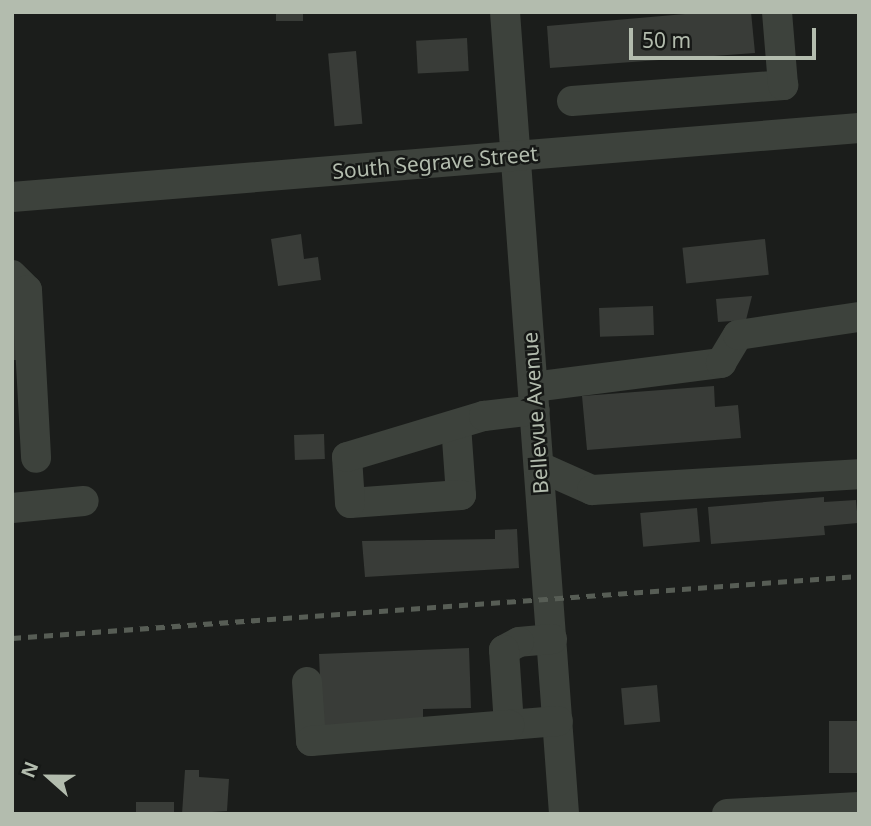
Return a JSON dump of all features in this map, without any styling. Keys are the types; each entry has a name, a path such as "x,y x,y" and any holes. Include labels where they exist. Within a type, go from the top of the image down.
{"street":[{"name":"Bellevue Avenue","path":"505,12 564,814"},
{"path":"572,101 783,85 776,12"},
{"name":"South Segrave Street","path":"12,197 859,128"},
{"path":"12,275 27,290 36,458"},
{"path":"456,425 461,495 350,503 347,457 456,425 534,398 721,363 738,335 859,317"},
{"path":"540,467 592,490 859,474"},
{"path":"12,508 84,501"},
{"path":"509,725 504,650 519,642 552,639"},
{"path":"307,682 311,741 558,721"},
{"path":"727,814 859,807"}],"building":[{"path":"276,12 303,12 303,21 276,21"},
{"path":"708,12 751,12 755,53 550,68 547,26"},
{"path":"467,38 469,71 418,74 416,41"},
{"path":"356,51 362,124 334,126 328,53"},
{"path":"301,234 304,259 318,257 321,280 278,286 271,239"},
{"path":"765,239 769,275 686,283 682,248"},
{"path":"12,295 17,295 20,360 12,360"},
{"path":"752,296 746,320 718,322 716,299"},
{"path":"653,306 654,335 600,337 599,308"},
{"path":"714,386 715,407 738,405 741,438 587,450 582,396"},
{"path":"324,434 325,459 295,460 294,435"},
{"path":"824,497 824,502 856,500 858,523 824,526 825,535 711,544 708,507"},
{"path":"697,508 700,542 643,547 640,513"},
{"path":"517,529 519,568 365,577 362,541 495,539 495,530"},
{"path":"469,648 471,708 423,709 423,723 322,726 319,654"},
{"path":"657,685 660,722 624,725 621,688"},
{"path":"829,721 859,721 859,773 829,773"},
{"path":"185,770 199,770 199,777 229,779 227,811 182,814"},
{"path":"136,802 174,802 174,814 136,814"}],"railway":[{"path":"12,638 859,576"}]}
